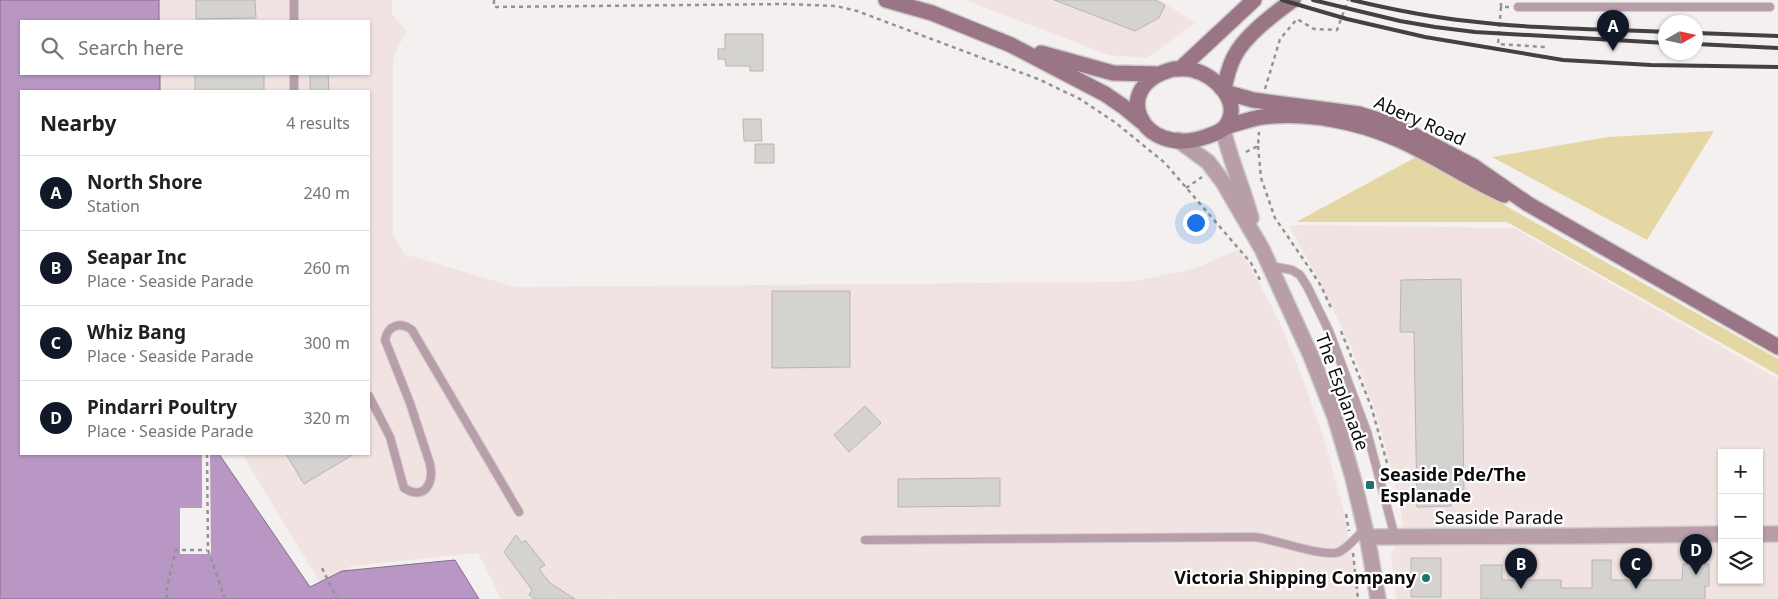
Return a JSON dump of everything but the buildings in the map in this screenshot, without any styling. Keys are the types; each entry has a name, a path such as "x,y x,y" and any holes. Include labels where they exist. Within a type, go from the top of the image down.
{"main road":[{"path":"886,0 932,13 1010,45 1105,94 1124,107 1155,135 1178,140 1198,139 1224,128 1229,119 1230,101 1224,91 1214,80 1199,72 1180,69 1158,74 1113,73 1010,45"},
{"path":"1180,69 1254,0"},
{"path":"1224,91 1234,56 1244,42 1266,21 1293,0"},
{"path":"1142,122 1139,111 1139,97 1145,85 1158,74"},
{"name":"Abery Road","path":"1224,91 1253,100 1344,111 1388,123 1429,142 1473,166 1528,204 1778,347"},
{"name":"Abery Road","path":"1224,128 1261,117 1310,117 1347,122 1366,127 1398,140 1464,176 1528,204"}],"street":[{"name":"The Esplanade","path":"1224,128 1228,149 1244,193 1255,234"},
{"name":"The Esplanade","path":"1178,140 1201,156 1214,169 1255,234 1311,356 1335,417 1353,478 1366,533 1378,599"},
{"name":"Seaside Parade","path":"1366,533 1395,537 1718,534"},
{"path":"1763,534 1778,534"}],"lane":[{"path":"294,0 294,20"},
{"path":"1518,7 1625,3 1770,8"},
{"path":"294,75 294,90"},
{"path":"1271,266 1290,269 1300,275 1329,331 1366,432 1395,537"},
{"path":"370,398 390,437 402,484 409,491 420,492 425,490 430,484 432,474 430,464 410,403 385,340 386,334 390,329 400,325 407,326 412,330 519,512"},
{"path":"865,540 1255,537 1313,551 1334,553 1341,551 1350,542 1366,533"}],"path":[{"path":"494,0 494,7 784,4 836,6 857,11 1038,79 1080,99 1116,123 1165,163 1251,263 1262,285"},
{"path":"1264,91 1280,39 1297,19 1314,29 1337,30 1348,0"},
{"path":"1502,0 1498,44 1545,47"},
{"path":"1501,7 1518,7"},
{"path":"1246,152 1258,146 1259,130"},
{"path":"1186,188 1209,172"},
{"path":"207,455 208,550 225,599"},
{"path":"1346,513 1358,599"},
{"path":"167,599 167,586 176,550 208,550"},
{"path":"322,568 337,599"}],"shaded area":[{"path":"0,0 159,0 159,20 20,20 20,75 160,75 160,90 20,90 20,455 220,455 310,587 342,571 455,560 479,599 0,599"},
{"path":"159,0 392,0 392,14 407,32 397,48 393,62 393,235 406,257 411,256 515,287 1119,282 1140,280 1183,271 1201,266 1237,250 1249,264 1278,319 1300,371 1325,442 1343,509 1359,589 1359,599 612,599 606,590 611,599 501,599 478,553 352,566 321,584 243,455 370,455 370,90 159,90 159,75 370,75 370,20 159,20"},
{"path":"965,0 1160,0 1195,23 1147,58 1109,55"},
{"path":"1714,131 1647,240 1492,157 1608,137"},
{"path":"1420,155 1513,210 1778,359 1778,375 1507,222 1296,222"},
{"path":"1289,226 1514,228 1778,379 1778,599 1396,599 1391,557 1403,523 1390,464 1375,409 1350,345 1315,272"}],"pier":[{"path":"202,455 210,455 211,554 180,554 180,508 202,508"}],"railway":[{"path":"1282,0 1347,19 1425,37 1563,60 1651,65 1778,67"},
{"path":"1313,0 1400,21 1475,32 1658,43"},
{"path":"1352,0 1424,15 1492,24 1658,32"},
{"path":"1703,33 1778,36"},
{"path":"1703,44 1778,48"}],"place":[{"name":"North Shore","path":"1613,51"},
{"name":"Seaside Pde/The Esplanade","path":"1370,485"},
{"name":"Pindarri Poultry","path":"1696,575"},
{"name":"Victoria Shipping Company","path":"1426,578"},
{"name":"Seapar Inc","path":"1521,589"},
{"name":"Whiz Bang","path":"1636,589"}]}
